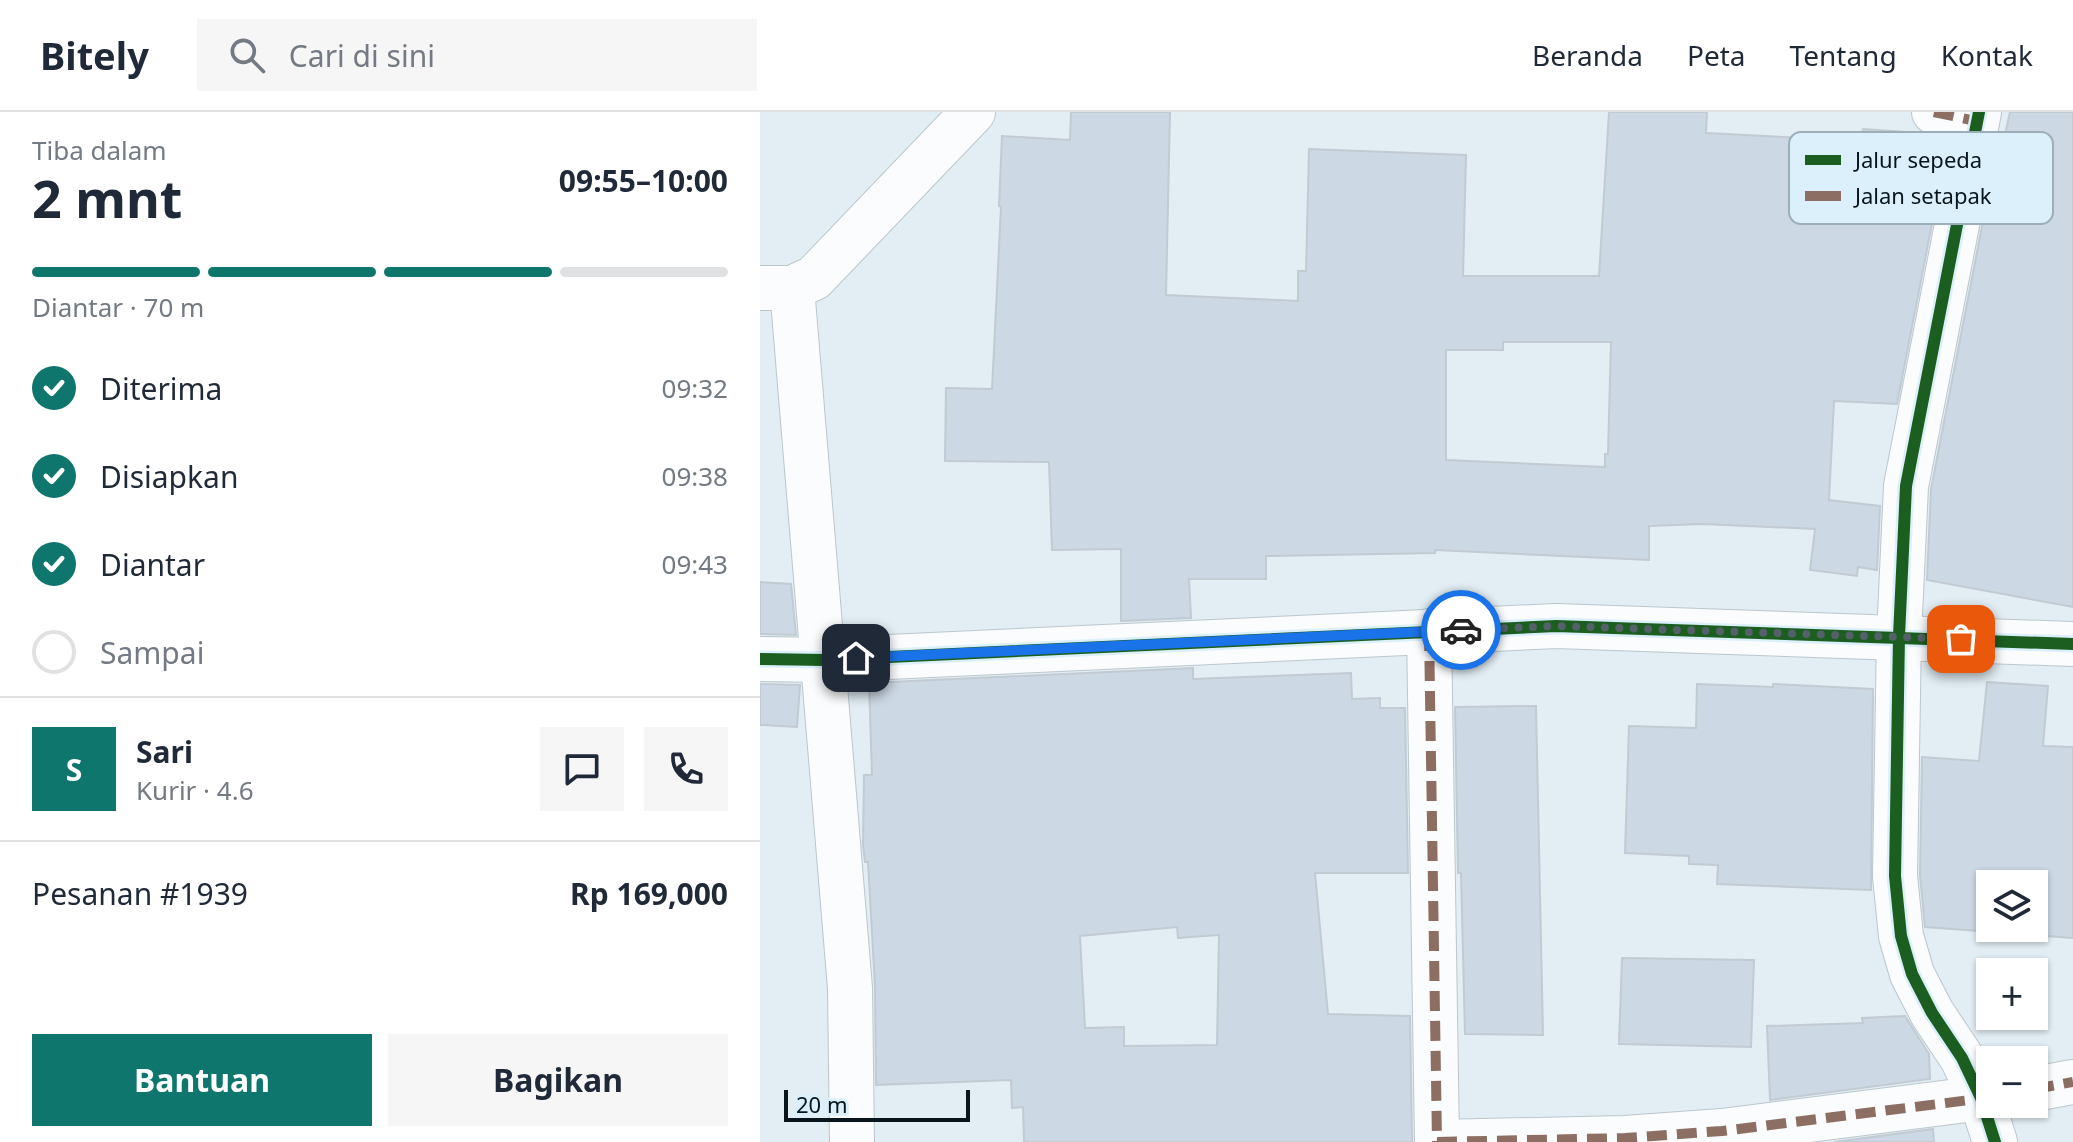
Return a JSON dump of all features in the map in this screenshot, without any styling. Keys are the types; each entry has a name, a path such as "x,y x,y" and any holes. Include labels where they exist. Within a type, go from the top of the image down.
{"street":[{"path":"852,1142 850,988 824,660 776,288 814,278 973,112"},
{"path":"1934,112 1978,116"},
{"path":"1957,224 1906,486 1899,636 1895,876 1901,936 1912,974 1932,1013 1976,1081"},
{"path":"760,659 824,660 1556,626 2073,644"},
{"path":"1429,631 1437,1142 1625,1138 1722,1131 1976,1099"},
{"path":"2048,1086 2073,1082"},
{"path":"1990,1118 1995,1142"}],"building":[{"path":"1071,112 1170,112 1166,295 1298,301 1298,271 1306,271 1309,149 1466,155 1463,276 1599,276 1609,112 1707,112 1706,133 1789,137 1789,224 1932,224 1897,404 1834,401 1829,500 1880,506 1877,570 1858,567 1857,576 1810,570 1815,529 1703,524 1649,526 1649,560 1435,550 1435,553 1266,556 1266,579 1189,579 1191,618 1121,621 1121,549 1052,550 1049,462 945,461 946,388 992,389 1002,136 1070,140","holes":["1503,342 1611,342 1608,454 1605,454 1605,467 1446,460 1446,350 1503,350"]},
{"path":"2010,112 2073,112 2073,607 1927,580 1931,489 1982,224 2053,224 2053,132 2006,132"},
{"path":"1863,129 1907,132 1863,132"},
{"path":"760,582 791,584 796,635 760,634"},
{"path":"1193,668 1193,679 1351,673 1352,699 1380,698 1380,708 1405,708 1408,873 1315,873 1328,1014 1410,1016 1412,1142 1024,1142 1023,1107 1012,1108 1011,1080 876,1085 875,986 868,862 865,862 863,845 864,775 872,775 869,683","holes":["1177,927 1178,938 1219,935 1217,1045 1124,1046 1124,1027 1085,1028 1080,936"]},
{"path":"1987,682 2048,686 2043,746 2073,747 2073,938 2048,936 2048,870 1976,870 1976,931 1925,927 1920,875 1922,757 1979,761"},
{"path":"760,684 800,685 797,727 760,725"},
{"path":"1697,684 1873,689 1871,890 1717,884 1718,865 1689,864 1689,856 1625,853 1629,726 1696,728"},
{"path":"1536,706 1543,1035 1465,1034 1455,707"},
{"path":"1622,958 1754,960 1751,1047 1619,1044"},
{"path":"1905,1016 1929,1054 1930,1079 1770,1100 1767,1026 1863,1023 1862,1018"},
{"path":"1933,1129 1934,1142 1834,1142"}],"marked path":[{"path":"1934,112 1976,121"},
{"path":"1429,631 1437,1142"},
{"path":"2048,1086 2073,1082"},
{"path":"1437,1142 1625,1138 1722,1131 1976,1099"}],"cycle path":[{"path":"1975,132 1979,112"},
{"path":"1957,224 1906,486 1899,636 1895,876 1901,936 1912,974 1932,1013 1962,1058 1981,1098 1995,1142"},
{"path":"760,659 824,660 1556,626 2073,644"}],"way so far":[{"path":"1461,630 1556,626 1961,639"}],"route":[{"path":"856,658 1461,630"}]}
